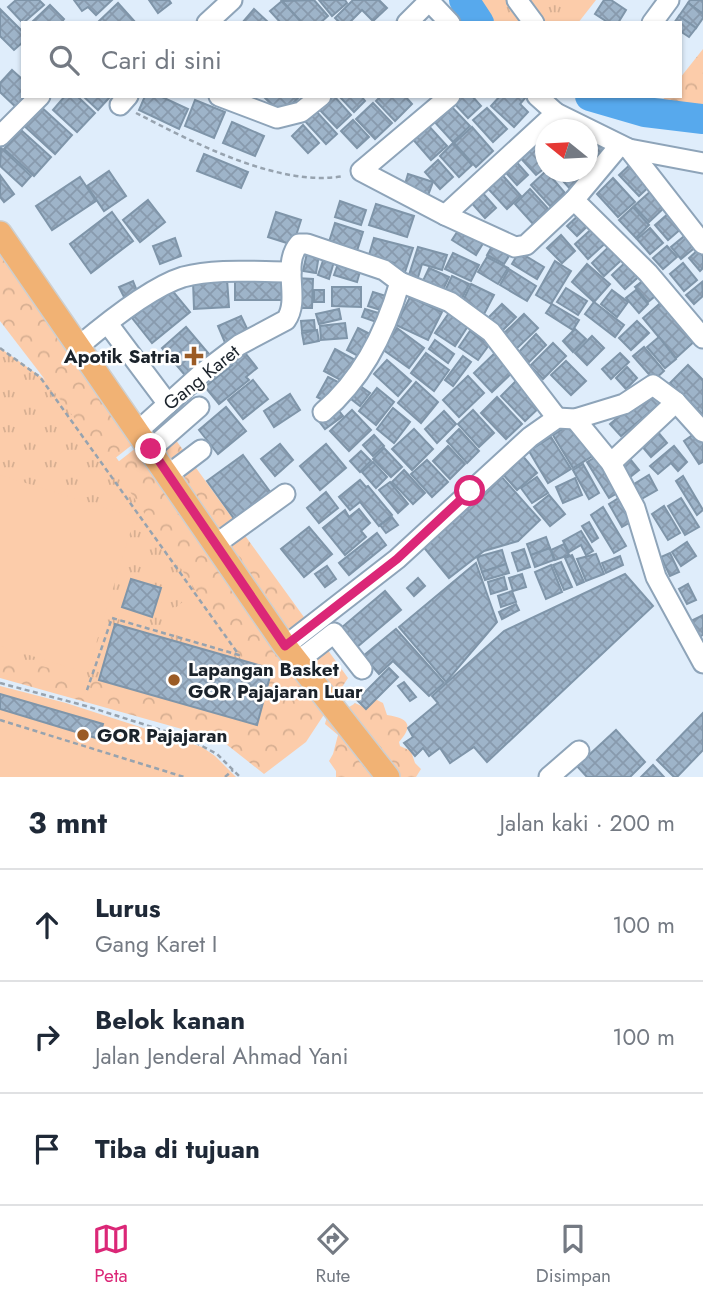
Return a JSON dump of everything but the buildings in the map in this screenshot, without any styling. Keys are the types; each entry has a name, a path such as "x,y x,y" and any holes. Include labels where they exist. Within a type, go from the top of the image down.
{"main road":[{"path":"3,243 145,440 291,654 388,777"}],"street":[{"path":"209,21 232,0"},
{"path":"653,21 669,0"},
{"path":"409,21 428,1 448,21"},
{"path":"0,136 38,98"},
{"path":"224,98 277,118 301,112 318,98"},
{"path":"448,98 361,171 445,215 520,247 574,200 624,147"},
{"path":"539,98 556,113 624,147 652,155 703,163"},
{"path":"445,215 556,113"},
{"path":"624,147 703,244"},
{"path":"574,200 648,273 703,338"},
{"name":"Gang Karet","path":"145,440 168,404 239,345 286,320 290,313 290,272 295,249 299,244 303,243 384,270 400,282 450,302 483,325 566,419 611,463 635,509 656,578 703,663"},
{"path":"79,346 162,286 180,278 233,271 290,272"},
{"path":"323,412 349,386 376,344 391,313 400,282"},
{"path":"108,324 168,404"},
{"path":"291,654 530,437 566,419 624,404 653,385 676,402 703,432"},
{"path":"611,463 676,402"},
{"path":"145,440 199,407"},
{"path":"168,475 201,450"},
{"path":"216,544 285,494"},
{"path":"291,654 334,633 362,668"},
{"path":"549,777 579,751"}],"path":[{"path":"124,100 188,140 245,163 291,175 341,177 361,171"},
{"path":"0,348 40,377 239,655 112,618 86,693"},
{"path":"0,683 86,706 187,738 217,754 240,777"},
{"path":"0,720 184,777"},
{"path":"225,777 234,769"}],"green space":[{"path":"464,0 596,0 580,21 478,21"},
{"path":"703,49 703,119 653,112 664,98 682,98 682,75"},
{"path":"8,248 137,441 109,463 0,321 0,254"},
{"path":"0,348 64,393 113,453 283,692 263,730 0,660"},
{"path":"165,425 348,678 306,742 264,774 221,740 0,678 0,654 245,724 267,698 113,466"},
{"path":"0,475 135,517 87,673 0,646"},
{"path":"196,591 233,636 206,658 169,613"},
{"name":"GOR Pajajaran","path":"0,686 66,703 202,747 236,777 0,777"},
{"path":"375,699 383,703 387,715 404,720 408,726 399,742 400,746 411,751 415,763 421,769 416,777 336,777 336,771 329,761 338,735 325,724 327,719 333,713 355,703 366,708"}],"waterway":[{"path":"464,0 478,21"},
{"path":"597,98 645,112 703,119"}],"place":[{"name":"Apotik Satria","path":"194,356"},
{"name":"Lapangan Basket GOR Pajajaran Luar","path":"174,680"},
{"name":"GOR Pajajaran","path":"83,735"}],"route":[{"path":"151,449 285,646 397,559 470,491"}]}
